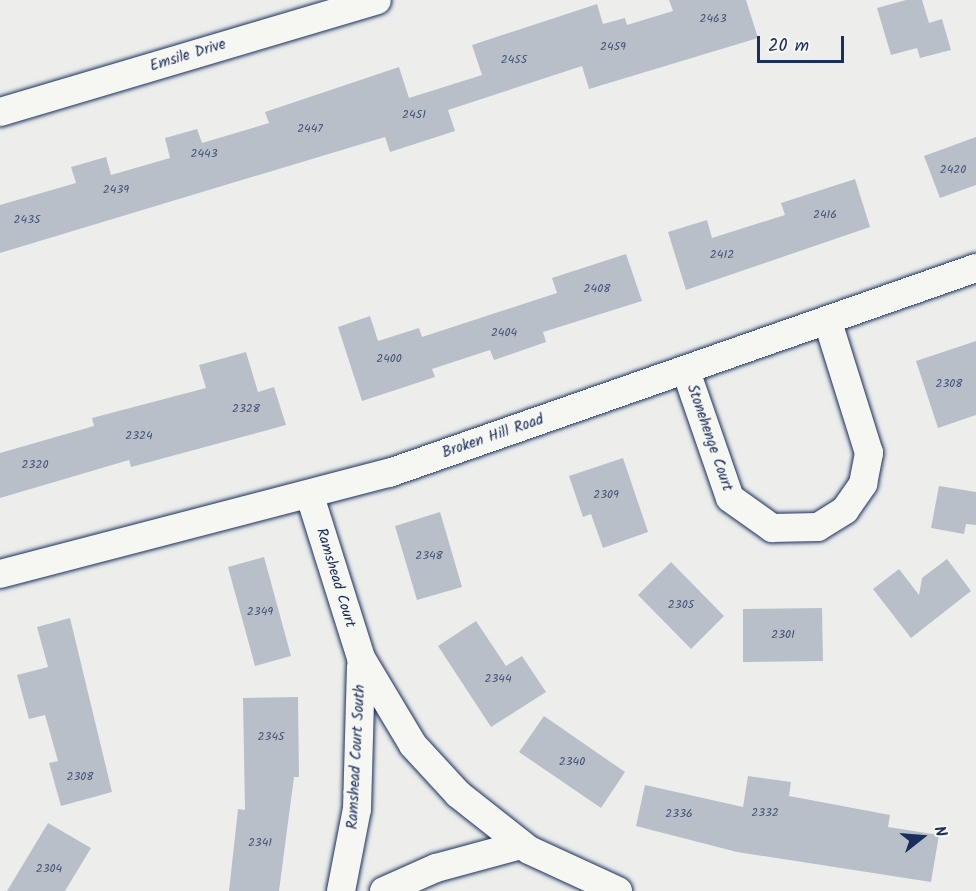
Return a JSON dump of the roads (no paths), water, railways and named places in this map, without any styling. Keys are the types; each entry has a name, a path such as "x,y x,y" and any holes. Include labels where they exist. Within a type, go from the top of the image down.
{"street":[{"name":"Emsile Drive","path":"0,112 377,0"},
{"name":"Broken Hill Road","path":"0,574 310,496 686,371 976,268"},
{"name":"Stonehenge Court","path":"686,371 730,498 772,528 818,526 845,510 862,484 869,453 828,322"},
{"name":"Ramshead Court","path":"310,496 361,658"},
{"path":"361,658 382,699 435,771 521,845 618,891"},
{"name":"Ramshead Court South","path":"341,891 357,809 361,658"},
{"path":"384,891 436,868 521,845"}]}
